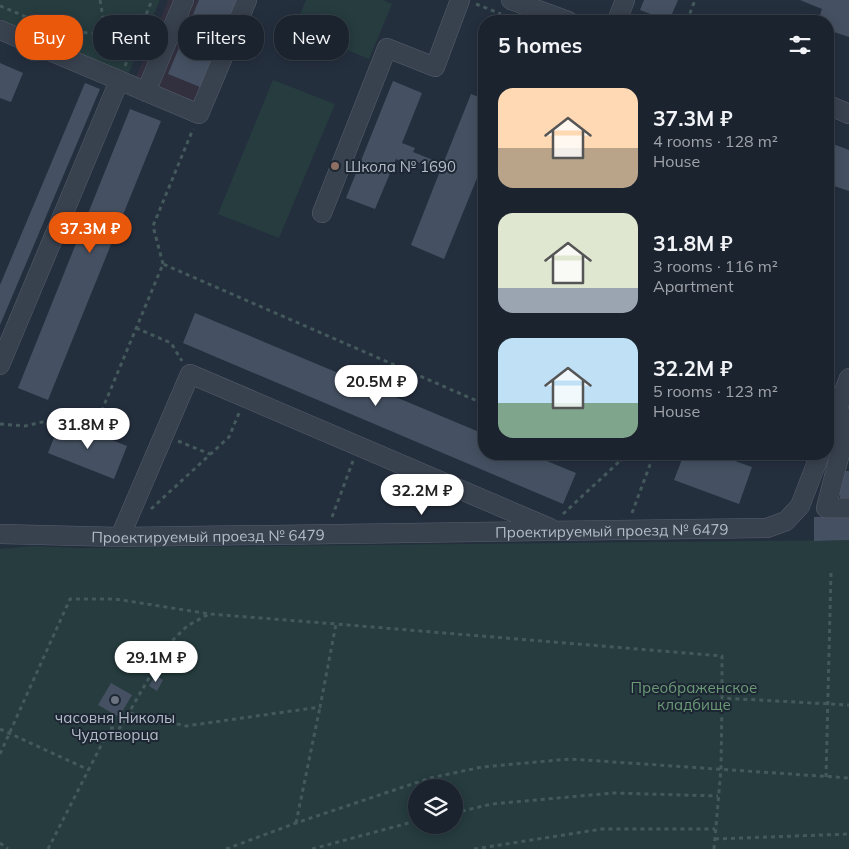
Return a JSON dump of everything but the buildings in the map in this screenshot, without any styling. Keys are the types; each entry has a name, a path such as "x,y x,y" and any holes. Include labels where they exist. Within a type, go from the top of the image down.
{"street":[{"path":"146,92 184,0"},
{"path":"0,30 199,114 247,0"},
{"path":"619,15 625,0"},
{"path":"322,213 387,48 435,67 467,2"},
{"path":"506,7 541,15"},
{"path":"0,365 119,81"},
{"path":"834,108 849,114"},
{"path":"120,537 190,374 359,446 559,523"},
{"path":"834,420 847,389"},
{"path":"849,418 843,465 826,508 849,508"},
{"name":"Проектируемый проезд № 6479","path":"0,534 120,537 559,523 767,528 786,521 800,506 818,460"}],"path":[{"path":"100,0 103,15"},
{"path":"146,15 152,0"},
{"path":"689,15 695,0"},
{"path":"467,2 506,7"},
{"path":"0,6 54,27 93,33"},
{"path":"113,60 119,81"},
{"path":"119,81 127,60"},
{"path":"0,424 25,426 77,414 97,422 163,264 153,226 199,114"},
{"path":"163,264 478,401"},
{"path":"136,328 171,343 190,374"},
{"path":"149,511 228,437 245,398"},
{"path":"164,435 210,454"},
{"path":"332,517 359,446"},
{"path":"559,523 621,460"},
{"path":"631,516 652,460"},
{"path":"826,777 831,572"},
{"path":"0,754 70,600 115,599 210,614 722,656 721,769 714,849"},
{"path":"48,849 110,728 120,728 168,645 187,626 210,614"},
{"path":"296,823 336,624"},
{"path":"722,698 849,705"},
{"path":"130,713 186,726 320,707"},
{"path":"0,728 89,770"},
{"path":"226,849 296,823 430,778 482,766 570,759 849,778"},
{"path":"463,811 492,804 613,793 718,796"},
{"path":"312,849 408,823"},
{"path":"474,849 602,830 715,829"},
{"path":"714,839 849,834"},
{"path":"0,843 8,849"}],"shaded area":[{"path":"168,0 257,0 251,15 178,15 178,60 232,60 210,113 134,82 143,60 168,60 168,15 162,15"}],"green space":[{"path":"0,0 160,0 154,15 93,15 93,60 83,55 83,15 15,15 15,26 0,19"},
{"path":"306,0 383,0 392,4 369,59 349,51 349,15 300,15"},
{"path":"94,60 134,60 128,75"},
{"path":"273,80 335,104 279,238 218,214"},
{"name":"Преображенское кладбище","path":"849,540 849,849 0,849 0,549 33,546 82,548"}],"place":[{"name":"Школа № 1690","path":"335,166"},
{"name":"часовня Николы Чудотворца","path":"115,700"}]}
